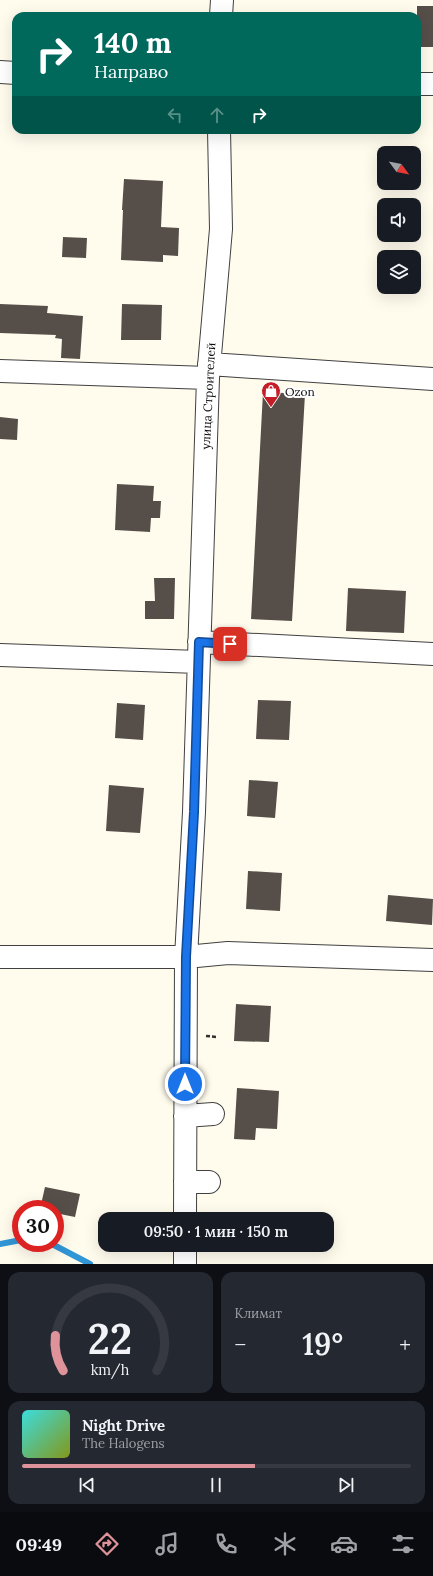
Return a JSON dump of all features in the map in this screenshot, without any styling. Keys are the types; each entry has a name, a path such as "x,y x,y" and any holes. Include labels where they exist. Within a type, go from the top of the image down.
{"street":[{"path":"221,12 222,0"},
{"path":"0,72 12,72"},
{"path":"421,84 433,84"},
{"name":"улица Строителей","path":"185,1212 186,957 194,812 208,371 221,229 218,134"},
{"path":"0,371 208,371 433,379"},
{"path":"0,655 198,652 433,654"},
{"path":"0,957 186,957 228,953 433,960"},
{"path":"185,1116 213,1114"},
{"path":"185,1182 209,1182"},
{"path":"185,1252 185,1264"}],"path":[{"path":"203,1036 217,1037"}],"building":[{"path":"417,6 433,6 433,47 421,47 421,12 417,12"},
{"path":"124,179 163,181 161,227 179,228 178,256 163,255 163,262 121,260"},
{"path":"63,237 87,238 86,258 62,257"},
{"path":"0,304 48,306 47,313 83,316 80,359 61,358 62,339 55,338 56,335 0,333"},
{"path":"122,304 162,305 161,340 121,340"},
{"path":"263,392 305,394 292,621 251,619"},
{"path":"0,417 18,419 17,440 0,439"},
{"path":"117,484 154,486 153,501 161,501 160,518 151,518 150,532 115,530"},
{"path":"154,578 175,578 174,619 145,619 145,601 155,601"},
{"path":"348,588 406,591 404,633 346,631"},
{"path":"258,700 291,701 289,740 256,739"},
{"path":"117,703 145,705 143,740 115,738"},
{"path":"249,780 278,782 275,818 247,816"},
{"path":"109,785 144,788 140,833 106,831"},
{"path":"248,871 282,873 280,911 246,909"},
{"path":"388,895 433,899 432,925 386,921"},
{"path":"236,1004 271,1006 269,1042 234,1041"},
{"path":"237,1088 279,1091 277,1129 256,1128 255,1140 234,1139"},
{"path":"45,1187 80,1194 75,1217 64,1215 64,1200 42,1200"}],"waterway":[{"path":"0,1244 12,1242"},
{"path":"64,1250 90,1264"}],"place":[{"name":"Ozon","path":"271,408"}],"route":[{"path":"185,1084 186,957 194,812 199,642 230,644"}]}
